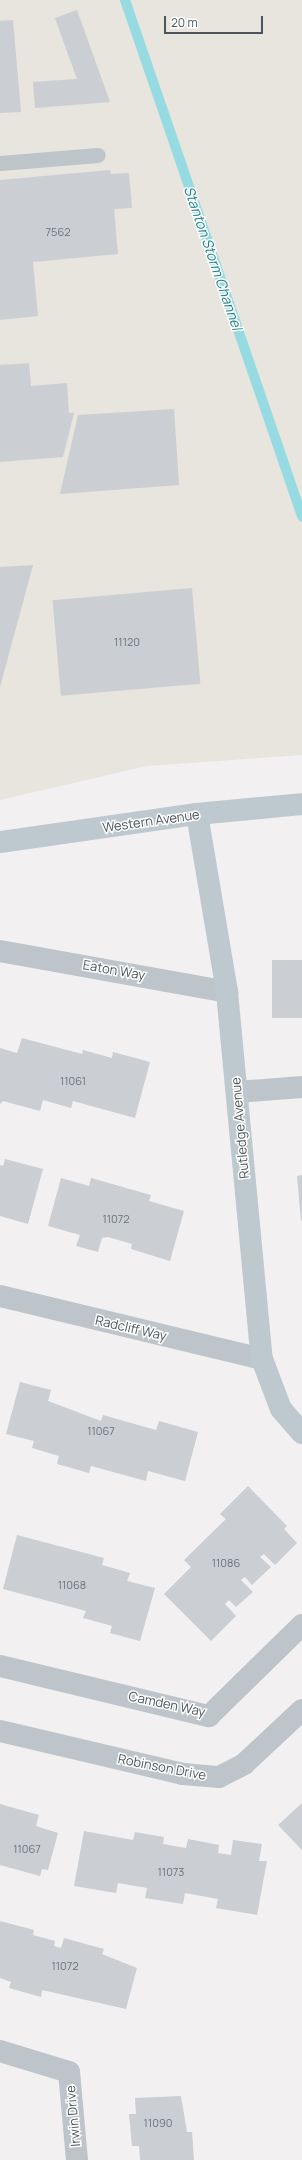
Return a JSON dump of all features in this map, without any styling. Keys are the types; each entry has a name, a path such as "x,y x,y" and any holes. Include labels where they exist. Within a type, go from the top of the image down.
{"street":[{"name":"Western Avenue","path":"0,842 197,814 302,804"},
{"name":"Rutledge Avenue","path":"197,814 227,992 262,1359 281,1409 302,1433"},
{"name":"Eaton Way","path":"0,951 227,992"},
{"path":"237,1092 302,1087"},
{"name":"Radcliff Way","path":"0,1296 262,1359"},
{"name":"Camden Way","path":"0,1666 209,1716 302,1625"},
{"name":"Robinson Drive","path":"0,1731 183,1774 219,1777 244,1764 302,1710"},
{"name":"Irwin Drive","path":"0,2051 69,2072 77,2160"}],"lane":[{"path":"0,163 98,155"}],"shaded area":[{"path":"0,0 302,0 302,755 147,766 0,800"}],"building":[{"path":"77,10 110,102 35,108 33,82 77,79 55,18"},
{"path":"13,20 21,112 0,113 0,21"},
{"path":"110,170 111,174 129,173 132,208 114,209 118,254 33,262 38,316 0,320 0,180"},
{"path":"29,363 31,386 67,383 69,413 74,413 63,457 0,462 0,365"},
{"path":"174,409 179,485 60,494 78,415"},
{"path":"33,565 0,687 0,567"},
{"path":"192,588 200,684 61,696 53,600"},
{"path":"272,960 302,960 302,1018 272,1018"},
{"path":"22,1038 82,1054 83,1050 112,1058 113,1052 150,1062 135,1118 73,1101 71,1108 43,1100 40,1111 3,1101 0,1104 0,1048 17,1053"},
{"path":"5,1159 43,1169 28,1224 0,1216 0,1165 3,1166"},
{"path":"302,1175 302,1221 301,1221 297,1176"},
{"path":"61,1178 89,1186 91,1178 151,1195 149,1201 184,1211 170,1261 131,1249 132,1244 108,1237 102,1238 98,1252 76,1246 80,1235 48,1226"},
{"path":"20,1382 51,1390 48,1401 101,1421 103,1415 156,1430 159,1421 198,1432 185,1481 148,1471 146,1481 91,1466 89,1473 57,1464 59,1456 32,1448 34,1441 6,1434"},
{"path":"248,1486 287,1526 284,1529 297,1543 275,1565 264,1554 260,1557 271,1567 252,1585 245,1577 241,1580 253,1592 236,1607 229,1600 225,1604 236,1616 211,1641 164,1594 191,1567 184,1560 226,1519 220,1514"},
{"path":"17,1535 104,1558 102,1565 130,1573 127,1581 155,1588 140,1641 110,1633 112,1626 83,1618 86,1611 3,1589"},
{"path":"302,1803 302,1850 278,1825"},
{"path":"0,1804 39,1815 36,1826 58,1833 48,1870 42,1869 40,1876 0,1865"},
{"path":"84,1831 133,1840 135,1832 164,1837 163,1844 186,1848 188,1839 219,1845 218,1853 231,1855 233,1840 262,1844 259,1861 267,1861 257,1915 216,1908 218,1899 185,1893 183,1904 145,1898 147,1888 118,1883 116,1893 74,1886"},
{"path":"0,1921 34,1930 33,1935 55,1941 54,1946 61,1948 64,1938 104,1949 102,1954 137,1968 126,2009 42,1990 41,1997 9,1988 11,1982 0,1978"},
{"path":"181,2096 187,2132 192,2132 194,2160 140,2160 139,2146 132,2146 129,2114 136,2114 135,2098"}],"waterway":[{"name":"Stanton Storm Channel","path":"125,0 302,516"}]}
